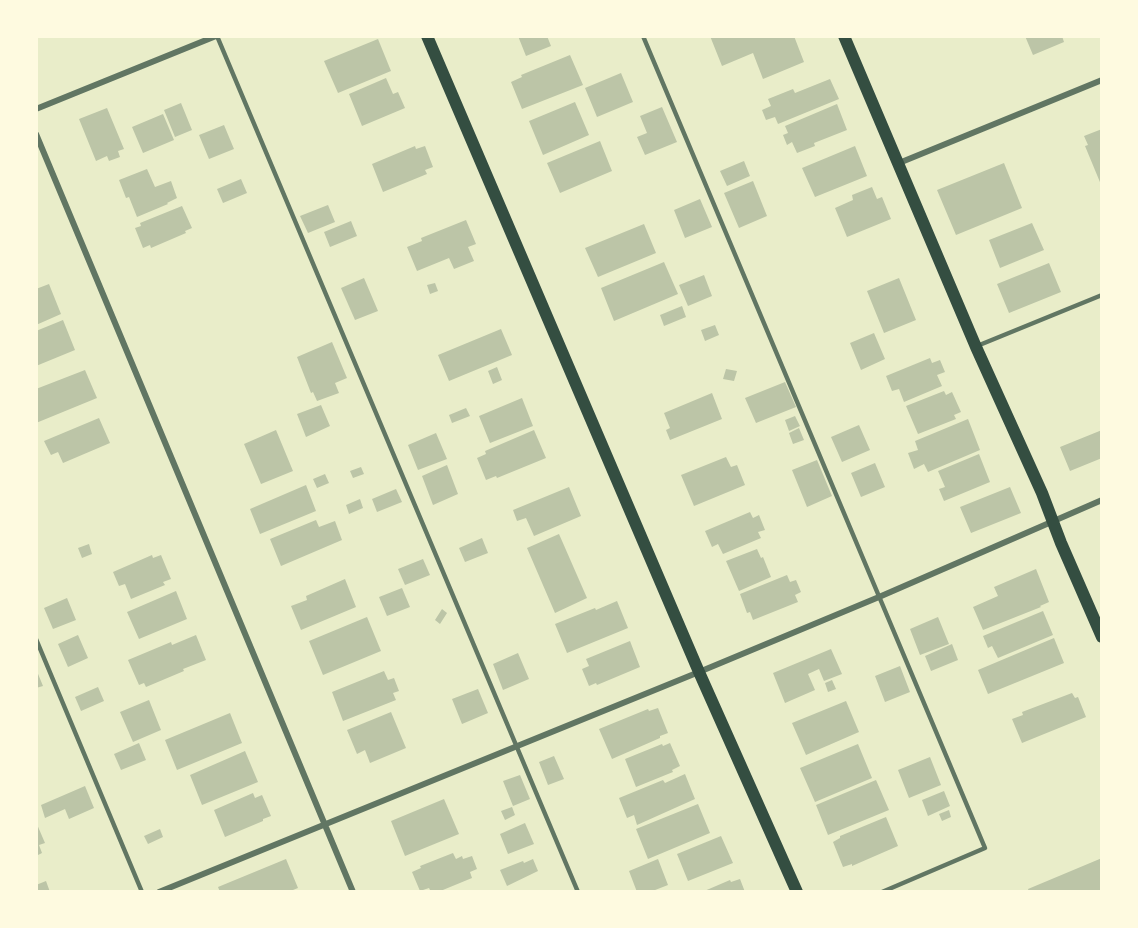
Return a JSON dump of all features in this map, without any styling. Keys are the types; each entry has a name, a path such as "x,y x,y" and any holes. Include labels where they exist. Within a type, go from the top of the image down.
{"main road":[{"path":"427,36 699,672 797,892"},
{"path":"844,36 1102,637"}],"street":[{"path":"36,109 216,36"},
{"path":"899,163 1102,80"},
{"path":"36,134 353,892"},
{"path":"159,892 699,672 1102,500"}],"lane":[{"path":"216,36 578,892"},
{"path":"643,36 985,848 882,892"},
{"path":"976,347 1102,295"},
{"path":"36,639 142,892"}],"building":[{"path":"518,36 547,36 551,46 526,56"},
{"path":"710,36 794,36 804,62 763,79 753,53 722,66"},
{"path":"1025,36 1062,36 1064,42 1033,55"},
{"path":"378,39 391,71 338,93 324,61"},
{"path":"570,55 583,85 522,109 511,82 522,77 521,75"},
{"path":"621,73 633,102 597,117 585,88"},
{"path":"386,78 393,94 398,92 405,108 362,126 349,94"},
{"path":"830,79 839,99 778,124 775,117 766,120 762,110 771,106 768,99 793,89 795,93"},
{"path":"575,102 589,135 543,155 529,121"},
{"path":"181,103 192,130 175,137 164,110"},
{"path":"837,104 847,130 814,143 815,146 797,153 792,142 787,145 783,135 788,133 785,126"},
{"path":"662,107 677,142 645,155 637,137 647,133 640,116"},
{"path":"107,108 124,149 118,151 120,157 109,161 107,156 96,161 79,119"},
{"path":"163,114 174,140 143,153 132,127"},
{"path":"224,125 234,149 209,159 199,135"},
{"path":"1102,129 1102,187 1085,146 1088,145 1084,136"},
{"path":"600,141 612,171 560,193 547,163"},
{"path":"415,146 416,149 425,146 433,167 425,170 427,174 383,192 372,164"},
{"path":"855,146 867,176 815,197 802,168"},
{"path":"744,161 750,176 727,186 720,171"},
{"path":"1004,163 1022,208 956,235 937,190"},
{"path":"147,169 155,187 171,181 177,198 137,217 119,180"},
{"path":"241,179 247,193 223,203 217,189"},
{"path":"753,181 767,216 739,228 724,193"},
{"path":"872,187 877,199 882,197 891,219 847,237 835,208 853,200 852,195"},
{"path":"700,199 712,227 685,238 674,210"},
{"path":"328,205 335,222 308,233 300,216"},
{"path":"182,206 192,228 185,231 186,233 151,248 150,245 143,248 135,228 141,226 140,223"},
{"path":"466,220 476,244 468,247 474,261 454,269 449,258 417,271 407,247 422,241 421,238"},
{"path":"351,221 357,236 330,247 324,232"},
{"path":"1032,223 1044,250 1000,268 989,240"},
{"path":"644,224 656,253 598,277 585,248"},
{"path":"664,262 678,294 614,321 601,288"},
{"path":"1049,263 1061,292 1009,313 997,284"},
{"path":"704,275 712,296 688,306 679,285"},
{"path":"364,278 378,311 355,320 341,288"},
{"path":"899,278 916,320 884,333 867,291"},
{"path":"435,283 438,291 430,294 427,285"},
{"path":"49,284 61,314 36,325 36,289"},
{"path":"682,306 686,317 664,326 660,315"},
{"path":"63,320 75,350 36,366 36,331"},
{"path":"715,325 719,335 705,341 701,330"},
{"path":"501,329 512,355 449,381 438,355"},
{"path":"874,333 885,359 861,370 850,343"},
{"path":"332,342 347,378 335,383 339,393 317,401 313,392 311,393 297,357"},
{"path":"930,358 932,363 940,360 945,372 937,375 942,386 904,402 899,389 892,391 886,376"},
{"path":"497,367 502,380 493,384 488,371"},
{"path":"726,369 737,371 734,381 723,379"},
{"path":"85,370 97,398 36,423 36,389"},
{"path":"785,382 796,407 756,423 745,398"},
{"path":"944,391 946,395 952,392 961,412 954,415 956,419 918,434 906,406"},
{"path":"712,393 722,419 670,440 666,430 670,428 664,413"},
{"path":"522,398 533,426 490,443 479,416"},
{"path":"321,405 330,426 306,437 297,414"},
{"path":"466,408 470,416 452,423 449,415"},
{"path":"795,416 800,426 789,431 785,420"},
{"path":"99,418 110,443 63,463 58,452 51,455 44,441"},
{"path":"968,419 980,450 928,472 924,464 914,469 908,453 918,450 915,441"},
{"path":"859,425 870,450 842,462 831,437"},
{"path":"799,428 804,440 793,444 789,433"},
{"path":"276,430 293,471 261,484 244,444"},
{"path":"534,430 546,458 497,478 496,476 486,480 477,458 486,454 485,451"},
{"path":"1102,430 1102,458 1070,471 1060,447"},
{"path":"436,433 447,459 418,470 408,445"},
{"path":"979,454 990,482 944,501 939,489 945,487 938,471"},
{"path":"726,457 731,467 737,465 745,485 694,506 681,475"},
{"path":"817,460 832,496 807,507 792,470"},
{"path":"875,463 885,487 861,497 851,473"},
{"path":"447,465 458,494 433,505 422,476"},
{"path":"361,467 364,474 353,478 350,471"},
{"path":"325,474 329,483 317,488 313,479"},
{"path":"306,485 316,511 260,534 250,509"},
{"path":"569,487 581,516 534,536 526,518 517,521 513,510"},
{"path":"1010,487 1021,513 971,533 960,507"},
{"path":"396,489 402,502 377,512 372,499"},
{"path":"360,499 363,508 349,514 346,505"},
{"path":"750,512 753,518 759,515 765,530 758,532 761,538 723,554 718,544 712,547 705,531"},
{"path":"316,520 319,527 335,521 342,540 281,566 270,539"},
{"path":"559,534 587,598 555,613 527,548"},
{"path":"482,538 488,553 465,562 459,548"},
{"path":"89,544 92,554 82,558 78,548"},
{"path":"757,549 771,577 739,591 726,561"},
{"path":"152,555 153,558 161,555 171,579 163,582 165,585 131,599 125,584 119,586 113,572"},
{"path":"423,559 430,575 405,585 398,569"},
{"path":"1036,569 1049,602 983,630 973,607 998,596 994,587"},
{"path":"787,575 790,582 796,580 801,592 795,595 798,602 753,620 750,612 747,613 740,594"},
{"path":"345,579 356,607 301,630 291,606 307,600 306,596"},
{"path":"402,588 410,607 387,616 379,597"},
{"path":"176,591 187,619 139,639 127,612"},
{"path":"67,598 76,620 53,629 44,608"},
{"path":"617,601 628,628 567,653 555,624"},
{"path":"442,609 447,613 440,624 435,620"},
{"path":"1043,611 1053,635 998,658 992,646 988,648 983,636"},
{"path":"367,617 381,651 323,675 309,641"},
{"path":"938,617 949,644 920,655 910,629"},
{"path":"78,635 88,658 68,667 58,644"},
{"path":"196,635 206,660 146,687 144,683 139,685 128,660 171,642 172,645"},
{"path":"1054,638 1064,663 988,694 978,670"},
{"path":"630,641 640,667 597,685 596,683 589,686 582,669 589,666 586,659"},
{"path":"952,644 958,660 931,671 925,656"},
{"path":"831,649 842,674 824,681 819,669 808,674 815,690 785,703 773,673"},
{"path":"518,653 529,679 503,690 493,664"},
{"path":"900,666 910,692 885,702 875,676"},
{"path":"36,669 43,686 36,688"},
{"path":"384,671 388,680 394,678 399,691 393,693 396,700 343,721 332,692"},
{"path":"832,680 836,689 828,692 825,683"},
{"path":"98,687 104,701 81,711 75,697"},
{"path":"478,689 488,713 462,724 452,699"},
{"path":"1072,693 1075,698 1078,697 1086,717 1022,743 1012,719 1023,715 1022,712"},
{"path":"149,700 161,730 133,742 120,712"},
{"path":"846,701 859,732 806,755 792,723"},
{"path":"658,708 668,733 612,759 599,729 648,709 649,711"},
{"path":"391,712 406,748 370,763 365,750 357,754 347,730"},
{"path":"230,713 242,743 177,770 165,740"},
{"path":"139,743 146,760 121,770 114,754"},
{"path":"670,743 680,766 672,770 673,772 636,787 625,759"},
{"path":"858,744 872,778 815,802 800,768"},
{"path":"245,751 258,782 202,805 190,775"},
{"path":"554,756 564,779 548,785 539,762"},
{"path":"930,757 941,785 909,798 898,770"},
{"path":"685,774 695,799 637,825 634,815 627,818 619,798 663,780 665,783"},
{"path":"520,775 530,799 513,806 503,781"},
{"path":"876,780 889,810 828,835 816,805"},
{"path":"85,786 94,808 69,819 65,809 45,818 41,805"},
{"path":"944,791 950,806 928,816 922,800"},
{"path":"253,793 255,798 262,795 271,816 225,837 214,810"},
{"path":"444,799 459,834 405,856 391,821"},
{"path":"698,804 710,833 648,859 636,829"},
{"path":"512,807 515,815 505,820 501,811"},
{"path":"949,810 951,817 942,821 939,814"},
{"path":"886,817 898,846 852,866 852,864 843,867 833,842 840,836"},
{"path":"36,822 45,843 39,845 42,853 36,856"},
{"path":"525,823 534,844 508,854 500,834"},
{"path":"160,829 163,837 148,844 144,836"},
{"path":"721,836 733,863 688,881 677,854"},
{"path":"453,853 456,859 462,856 463,859 472,856 477,869 470,872 472,878 438,892 431,892 429,888 420,891 412,872 421,868 420,866"},
{"path":"1102,858 1102,892 1029,892 1028,889"},
{"path":"286,859 298,888 288,892 220,892 218,887"},
{"path":"533,859 538,871 507,886 500,870"},
{"path":"658,859 668,885 650,892 637,892 629,871"},
{"path":"740,879 745,892 702,892 730,880 731,882"},
{"path":"46,881 50,892 36,892 36,885"}]}
